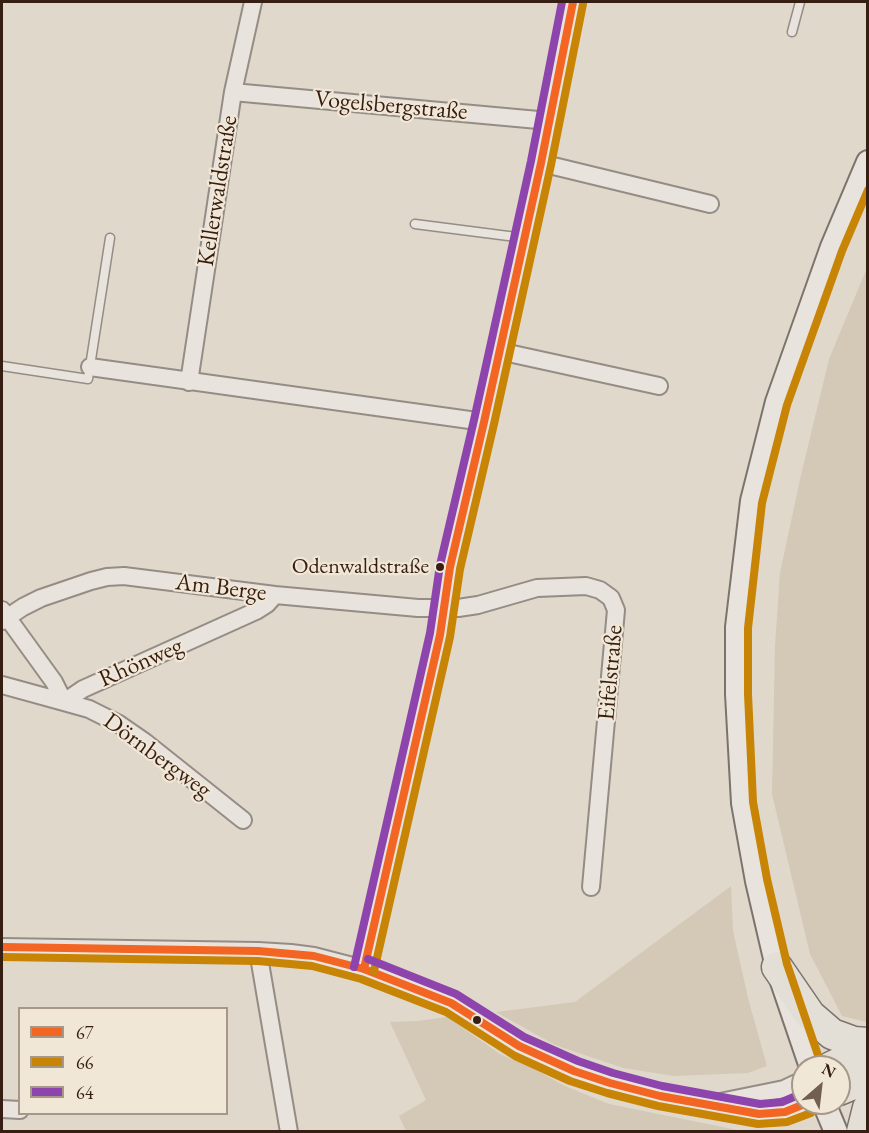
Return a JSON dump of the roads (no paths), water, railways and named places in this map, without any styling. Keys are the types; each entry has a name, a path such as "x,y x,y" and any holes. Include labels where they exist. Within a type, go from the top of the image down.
{"highway":[{"path":"777,967 810,1015 831,1034 854,1042 867,1043"},
{"path":"851,1057 867,1049"},
{"path":"851,1085 867,1078"},
{"path":"862,1131 867,1108"}],"main road":[{"path":"808,1055 777,967 757,881 743,803 737,693 737,627 752,501 777,402 832,247 867,162"},
{"path":"829,1115 836,1131"}],"street":[{"name":"Kellerwaldstraße","path":"189,382 233,92 253,2"},
{"path":"364,969 440,635 450,567 541,163 573,2"},
{"name":"Vogelsbergstraße","path":"233,92 549,121"},
{"path":"541,163 710,204"},
{"path":"499,351 660,386"},
{"path":"90,367 484,422"},
{"name":"Am Berge","path":"64,702 54,682 4,615 41,598 107,577 124,576 275,596 443,608"},
{"name":"Eifelstraße","path":"443,608 458,609 478,605 537,588 586,586 600,590 611,598 616,616 591,887"},
{"name":"Rhönweg","path":"64,702 83,689 256,611 275,596"},
{"path":"2,685 64,702"},
{"name":"Dörnbergweg","path":"64,702 89,709 119,724 243,820"},
{"path":"2,947 258,951 314,956 364,969 451,1003 519,1046 574,1071 636,1090 738,1110 771,1114 791,1110"},
{"path":"258,951 289,1131"},
{"path":"709,1104 738,1100 791,1086"},
{"path":"2,1109 18,1110"}],"lane":[{"path":"792,32 800,2"},
{"path":"415,224 524,238"},
{"path":"2,366 88,379 110,238"}],"place":[{"name":"Odenwaldstraße","path":"440,567"}]}
